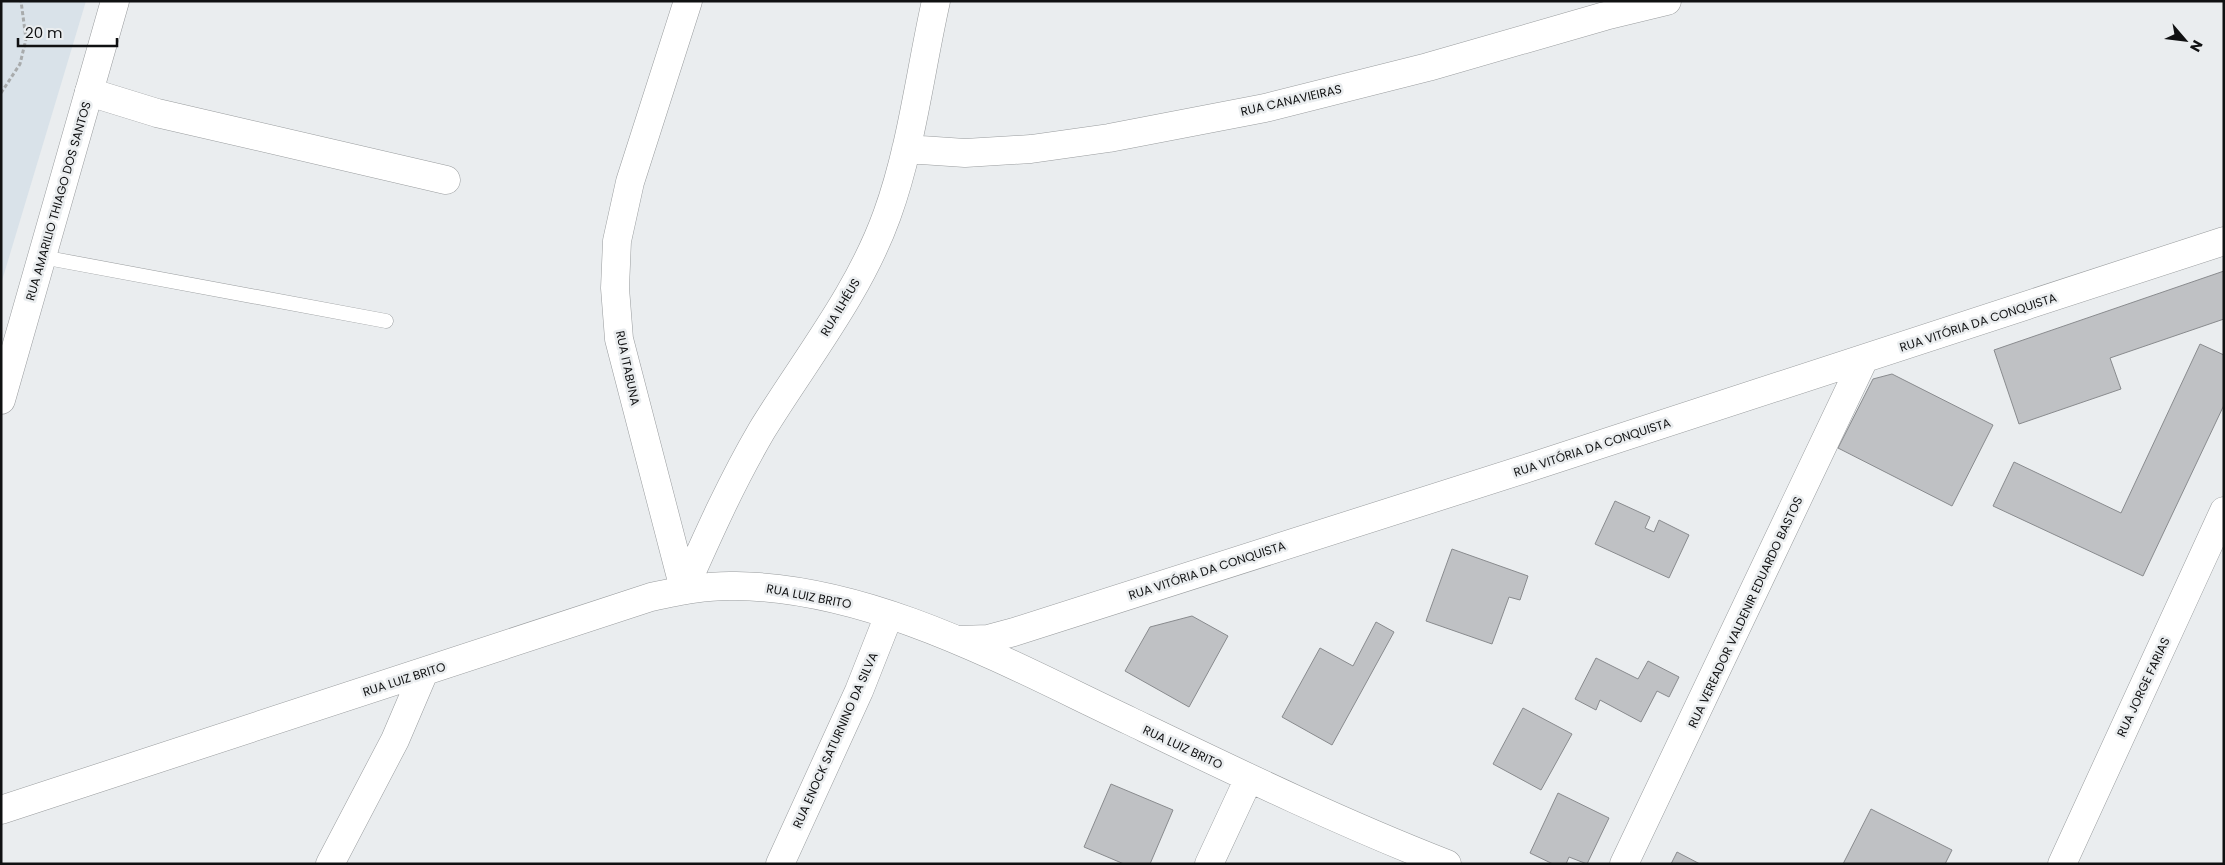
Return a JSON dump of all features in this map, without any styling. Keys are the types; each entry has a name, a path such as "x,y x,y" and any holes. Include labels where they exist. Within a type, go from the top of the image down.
{"street":[{"name":"RUA AMARILIO THIAGO DOS SANTOS","path":"1,400 115,1"},
{"name":"RUA ITABUNA","path":"684,589 620,339 615,288 617,240 630,182 688,1"},
{"name":"RUA ILHÉUS","path":"684,589 733,482 762,430 834,318 863,267 887,215 906,149 936,1"},
{"name":"RUA CANAVIEIRAS","path":"906,149 965,153 1031,150 1109,138 1265,108 1428,67 1603,9 1668,1"},
{"path":"89,92 157,113 446,180"},
{"name":"RUA VITÓRIA DA CONQUISTA","path":"958,640 988,639 1014,632 1864,359 2224,241"},
{"name":"RUA VEREADOR VALDENIR EDUARDO BASTOS","path":"1624,864 1864,359"},
{"name":"RUA JORGE FARIAS","path":"2062,864 2224,511"},
{"name":"RUA LUIZ BRITO","path":"1,810 651,597 684,589 734,586 781,588 838,600 889,615 958,640 1249,778 1447,864"},
{"name":"RUA ENOCK SATURNINO DA SILVA","path":"780,864 859,692 889,615"},
{"path":"330,864 395,740 424,672"},
{"path":"1209,864 1249,778"}],"lane":[{"path":"42,257 386,321"}],"path":[{"path":"1,94 20,64 26,40 21,1"}],"shaded area":[{"path":"1,1 86,1 1,284"}],"building":[{"path":"2224,271 2224,319 2110,358 2121,389 2019,424 1994,350"},
{"path":"2200,344 2224,355 2224,405 2143,576 1993,506 2014,462 2121,513"},
{"path":"1892,374 1993,425 1952,506 1838,448 1873,379"},
{"path":"1615,501 1650,517 1645,528 1654,532 1659,520 1689,535 1669,578 1595,544"},
{"path":"1452,549 1528,576 1520,600 1509,597 1492,644 1426,621"},
{"path":"1192,616 1228,636 1189,707 1125,671 1150,627"},
{"path":"1376,622 1394,632 1332,745 1282,717 1320,648 1353,666"},
{"path":"1596,658 1638,679 1648,661 1679,677 1669,697 1657,691 1641,722 1600,700 1596,710 1575,699"},
{"path":"1523,708 1572,734 1541,790 1493,764"},
{"path":"1111,784 1173,810 1150,864 1124,864 1084,847"},
{"path":"1558,793 1609,818 1587,864 1569,857 1566,864 1553,864 1530,853"},
{"path":"1871,809 1952,850 1945,864 1843,864"},
{"path":"1677,852 1700,864 1671,864"}]}
